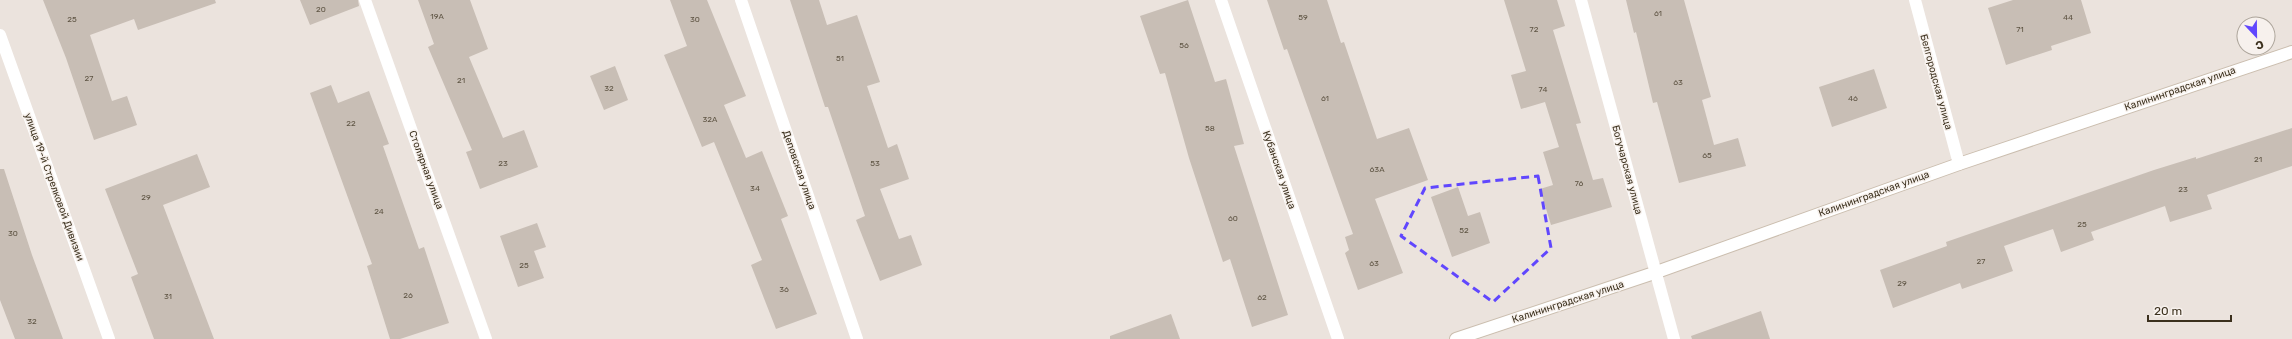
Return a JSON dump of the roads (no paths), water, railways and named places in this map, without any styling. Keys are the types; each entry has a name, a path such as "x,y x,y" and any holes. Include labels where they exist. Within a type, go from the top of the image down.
{"street":[{"name":"Столярная улица","path":"365,0 486,339"},
{"name":"Деповская улица","path":"741,0 857,339"},
{"name":"Кубанская улица","path":"1221,0 1338,339"},
{"name":"Богучарская улица","path":"1582,0 1654,273 1674,339"},
{"name":"Белгородская улица","path":"1915,0 1959,164"},
{"name":"улица 19-й Стрелковой Дивизии","path":"0,35 109,339"},
{"name":"Калининградская улица","path":"1456,339 1654,273 1959,164 2292,52"}]}
